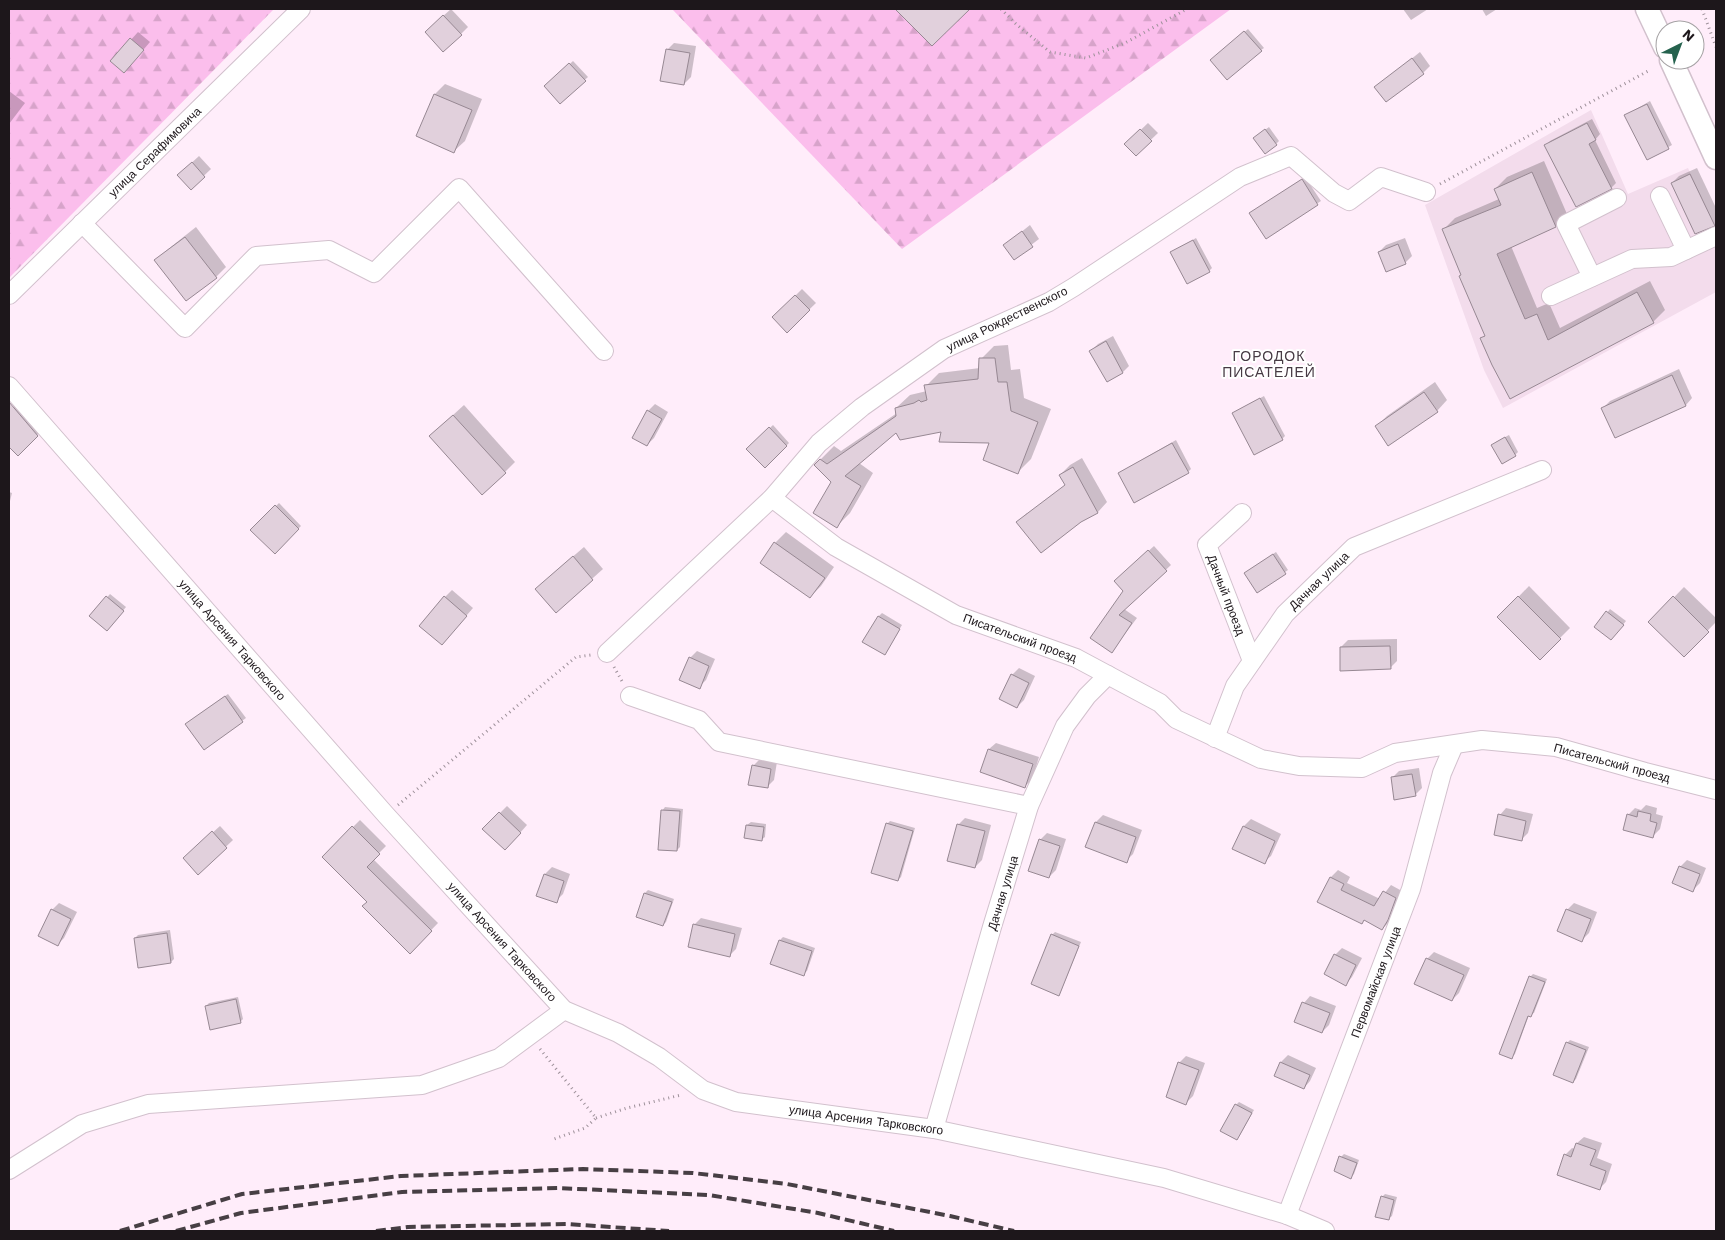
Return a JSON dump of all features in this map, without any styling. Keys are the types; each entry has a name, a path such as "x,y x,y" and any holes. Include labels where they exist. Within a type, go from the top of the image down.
{"main road":[{"path":"1647,9 1655,26"},
{"path":"1676,70 1716,158"}],"street":[{"name":"улица Серафимовича","path":"9,295 302,9"},
{"name":"улица Рождественского","path":"607,653 772,498 819,443 862,407 944,349 1049,302 1240,177 1290,156 1334,193 1349,201 1381,177 1426,192"},
{"path":"82,224 185,328 256,256 329,250 374,273 459,188 604,351"},
{"path":"1660,196 1686,250"},
{"path":"1592,277 1566,224 1617,198"},
{"path":"1551,296 1632,259 1671,257 1716,236"},
{"name":"улица Арсения Тарковского","path":"9,386 386,815 564,1010 618,1033 658,1057 703,1090 736,1102 934,1129 1164,1178 1287,1215 1325,1231"},
{"name":"Дачная улица","path":"1215,738 1236,686 1285,614 1354,547 1542,470"},
{"name":"Писательский проезд","path":"772,498 836,547 956,615 1076,658 1160,703 1176,719 1260,758 1299,766 1362,768 1395,753 1482,740 1556,747 1716,790"},
{"name":"Дачный проезд","path":"1242,513 1207,545 1252,661"},
{"name":"Дачная улица","path":"934,1129 992,927 1030,806 1065,726 1087,696 1108,675"},
{"path":"630,696 698,720 719,742 1030,806"},
{"name":"Первомайская улица","path":"1287,1215 1410,889 1442,773 1454,745"},
{"path":"9,1170 82,1124 148,1104 422,1085 499,1058 564,1010"}],"path":[{"path":"1001,9 1050,52 1086,58 1125,43 1187,9"},
{"path":"1702,9 1716,47"},
{"path":"1426,192 1650,70"},
{"path":"386,815 576,657 607,653 630,696"},
{"path":"530,1036 596,1118"},
{"path":"554,1139 585,1128 596,1118 628,1108 703,1090"}],"shaded area":[{"path":"1591,110 1628,194 1688,168 1716,229 1716,292 1503,408 1484,370 1425,205"}],"green space":[{"path":"9,9 274,9 9,278"},
{"path":"672,9 1231,9 902,249"}],"building":[{"path":"895,9 970,9 932,46"},
{"path":"443,15 462,35 443,52 425,32"},
{"path":"1244,31 1262,51 1227,80 1210,60"},
{"path":"130,38 144,50 124,73 110,61"},
{"path":"666,49 690,53 684,85 660,81"},
{"path":"1412,58 1424,74 1386,102 1374,87"},
{"path":"569,63 586,81 560,104 544,86"},
{"path":"434,94 472,110 454,153 416,136"},
{"path":"1647,104 1669,149 1647,160 1624,115"},
{"path":"1587,123 1596,140 1589,144 1612,189 1576,207 1544,145"},
{"path":"1140,129 1152,141 1136,156 1124,144"},
{"path":"1265,129 1277,145 1265,154 1253,138"},
{"path":"192,162 205,177 191,190 177,175"},
{"path":"1532,172 1556,227 1497,254 1525,319 1537,314 1548,340 1637,292 1654,323 1510,399 1480,338 1485,336 1459,276 1461,275 1442,229 1501,205 1494,189"},
{"path":"1690,174 1715,226 1695,234 1671,183"},
{"path":"1302,179 1318,205 1266,239 1249,213"},
{"path":"1022,231 1033,247 1014,260 1003,245"},
{"path":"185,237 217,278 186,301 154,260"},
{"path":"1193,240 1210,272 1187,284 1170,252"},
{"path":"1398,244 1406,264 1386,272 1378,252"},
{"path":"795,295 810,310 787,333 772,317"},
{"path":"1106,341 1123,373 1107,382 1089,351"},
{"path":"979,358 995,358 998,382 1007,382 1011,411 1038,422 1018,474 983,460 989,443 939,442 941,432 900,440 896,433 845,476 861,486 837,528 813,513 831,482 814,465 820,459 827,464 896,416 895,408 919,400 921,402 927,400 924,385 978,379"},
{"path":"1672,375 1686,406 1615,438 1601,408"},
{"path":"1424,392 1438,412 1388,446 1375,426"},
{"path":"1260,398 1283,440 1254,455 1232,413"},
{"path":"9,402 38,436 18,456 9,447"},
{"path":"647,410 662,419 647,446 632,438"},
{"path":"453,415 506,473 482,495 429,436"},
{"path":"769,427 787,446 765,468 746,449"},
{"path":"1505,437 1516,456 1502,464 1491,445"},
{"path":"1172,443 1189,473 1134,503 1118,473"},
{"path":"1073,467 1098,513 1081,522 1041,553 1016,522 1065,485 1059,475"},
{"path":"275,505 299,529 275,554 250,530"},
{"path":"774,542 825,578 810,598 760,563"},
{"path":"1148,550 1167,571 1119,615 1132,623 1112,653 1090,638 1123,591 1114,581"},
{"path":"1273,554 1286,574 1257,593 1244,573"},
{"path":"573,556 593,580 556,613 535,589"},
{"path":"106,596 124,611 107,631 89,616"},
{"path":"444,596 467,616 442,645 419,626"},
{"path":"1518,596 1561,639 1540,660 1497,617"},
{"path":"1673,596 1709,632 1684,657 1648,622"},
{"path":"1606,611 1624,625 1611,640 1594,627"},
{"path":"878,616 900,629 885,655 862,642"},
{"path":"1390,646 1391,669 1340,671 1340,647"},
{"path":"689,657 709,666 700,689 679,680"},
{"path":"1011,674 1029,683 1017,708 999,699"},
{"path":"225,696 243,722 204,750 185,724"},
{"path":"988,749 1033,764 1025,788 980,772"},
{"path":"752,765 771,769 768,788 748,785"},
{"path":"1412,774 1416,796 1394,800 1391,777"},
{"path":"661,810 680,811 677,851 658,850"},
{"path":"1638,811 1651,814 1650,821 1657,823 1653,838 1623,830 1627,814 1637,817"},
{"path":"499,812 521,833 505,850 482,829"},
{"path":"1498,814 1526,821 1522,841 1494,835"},
{"path":"1095,822 1136,837 1127,863 1085,847"},
{"path":"886,823 913,831 898,881 871,873"},
{"path":"957,824 985,831 975,868 947,861"},
{"path":"746,825 764,827 762,841 744,838"},
{"path":"352,826 380,854 367,867 432,931 410,954 362,906 367,902 322,857"},
{"path":"1243,826 1275,841 1265,864 1232,849"},
{"path":"212,831 227,848 198,875 183,858"},
{"path":"1039,839 1060,846 1049,878 1028,871"},
{"path":"1679,866 1700,874 1693,892 1672,883"},
{"path":"544,874 564,881 557,903 536,896"},
{"path":"1330,877 1344,884 1341,890 1374,906 1383,891 1396,898 1382,930 1364,920 1362,924 1317,902"},
{"path":"644,893 672,902 663,926 636,917"},
{"path":"51,909 71,919 58,946 38,936"},
{"path":"1566,909 1591,919 1582,942 1557,931"},
{"path":"693,924 735,934 730,957 688,947"},
{"path":"167,933 171,963 138,968 134,938"},
{"path":"1051,934 1079,946 1059,996 1031,984"},
{"path":"779,940 812,951 804,976 770,964"},
{"path":"1334,954 1356,965 1346,986 1324,974"},
{"path":"1426,958 1464,975 1452,1001 1414,984"},
{"path":"1529,976 1545,982 1531,1017 1528,1016 1512,1059 1499,1054"},
{"path":"236,999 241,1023 210,1030 205,1006"},
{"path":"1302,1002 1330,1013 1322,1033 1294,1022"},
{"path":"1566,1042 1586,1050 1573,1083 1553,1075"},
{"path":"1178,1062 1199,1070 1186,1105 1166,1097"},
{"path":"1280,1062 1310,1075 1304,1089 1274,1076"},
{"path":"1235,1104 1252,1113 1237,1140 1220,1131"},
{"path":"1576,1143 1596,1150 1590,1165 1606,1171 1600,1190 1557,1175 1564,1154 1571,1157"},
{"path":"1339,1156 1357,1163 1351,1179 1334,1171"},
{"path":"1381,1196 1394,1200 1389,1220 1375,1217"}],"railway":[{"path":"120,1231 242,1194 401,1176 583,1169 693,1173 787,1184 950,1216 1014,1231"},
{"path":"176,1231 241,1213 402,1192 558,1188 709,1195 818,1213 894,1231"},
{"path":"376,1231 408,1227 566,1224 669,1231"}],"district":[{"name":"ГОРОДОК ПИСАТЕЛЕЙ","path":"1269,364"}]}
